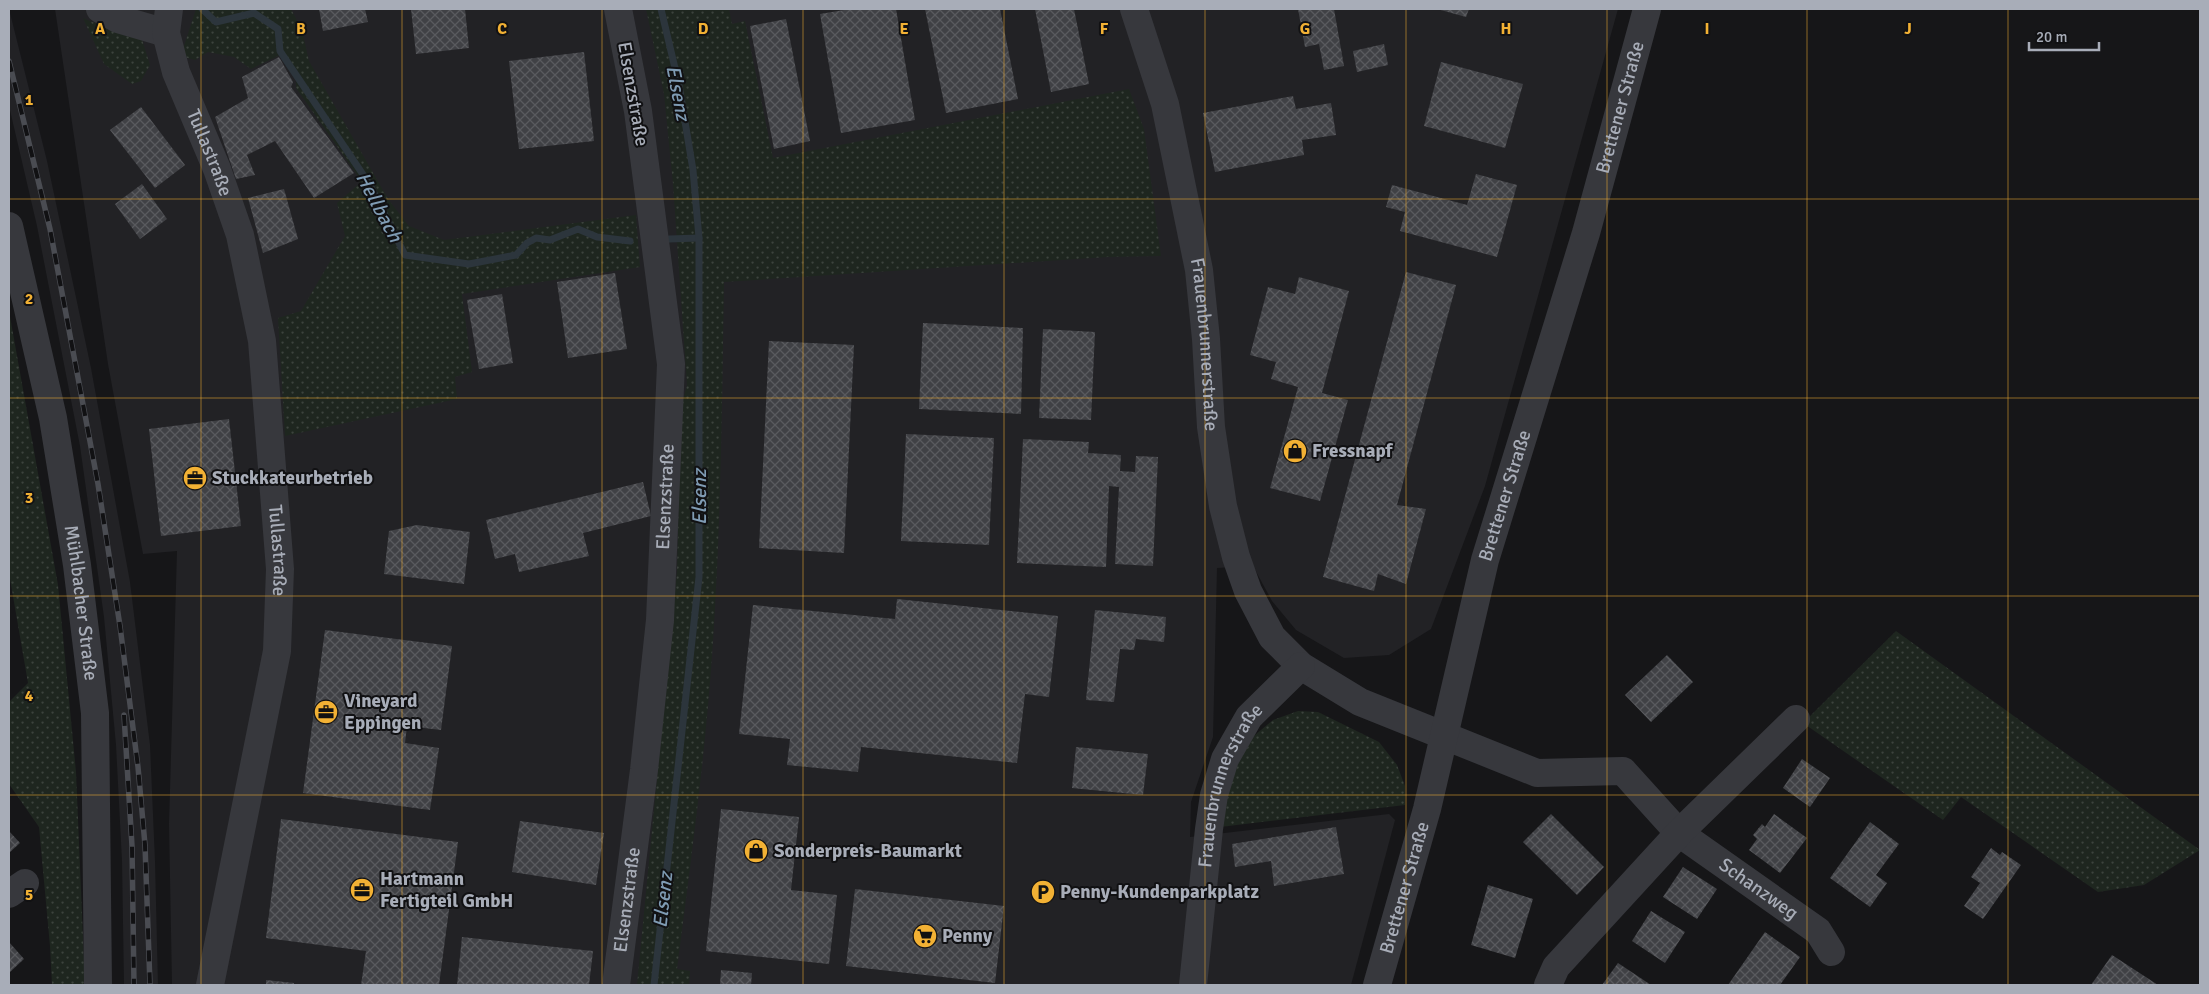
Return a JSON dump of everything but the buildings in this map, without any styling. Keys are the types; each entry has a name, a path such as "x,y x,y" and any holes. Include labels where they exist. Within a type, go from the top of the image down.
{"street":[{"name":"Tullastraße","path":"100,9 118,19 168,17 176,72 217,169 240,235 262,341 280,569 277,651 210,985"},
{"name":"Elsenzstraße","path":"616,985 644,770 660,620 671,364 638,110 618,9"},
{"name":"Frauenbrunnerstraße","path":"1134,9 1165,104 1199,270 1206,339 1211,427 1223,506 1231,540 1248,590 1272,637 1301,666 1360,702 1444,734"},
{"name":"Brettener Straße","path":"1377,985 1426,809 1485,560 1586,233 1646,9"},
{"name":"Mühlbacher Straße","path":"9,226 54,418 77,565 94,704 98,985"},
{"name":"Frauenbrunnerstraße","path":"1193,985 1209,829 1214,795 1225,759 1249,717 1301,666"},
{"path":"1548,985 1556,967 1679,833 1796,719"},
{"name":"Schanzweg","path":"1444,734 1538,773 1623,770 1679,833 1818,931 1831,952"}],"shaded area":[{"path":"9,9 47,161 91,368 130,582 150,745 158,985 124,985 122,861 116,745 104,617 80,446 37,226 9,106"},
{"path":"55,9 1618,9 1485,486 1431,629 1389,655 1344,658 1296,630 1272,601 1253,566 1217,568 1213,737 1191,802 1190,837 1389,814 1395,820 1351,985 172,985 169,824 177,551 143,554 108,364"},
{"path":"196,9 291,9 302,30 309,61 388,199 409,226 444,240 636,215 640,267 462,294 472,372 455,377 457,399 285,436 278,318 301,311 345,236 337,203 359,184 360,179 296,88 296,80 280,55 251,69 234,57 208,52 195,60 184,57 184,46"},
{"path":"646,9 729,9 732,24 745,21 773,158 1129,89 1144,129 1161,256 1108,257 724,282 722,417 713,641 693,846 677,969 690,971 689,985 637,985 677,572 681,407 687,385 673,184 664,94"},
{"path":"83,18 120,34 140,33 150,65 141,81 132,84 104,64"},
{"path":"9,311 58,585 76,772 85,985 52,985 39,827 9,784 9,702 28,683 9,573"},
{"path":"1896,631 2200,850 2144,885 2098,892 1961,797 1943,820 1803,723"},
{"path":"1298,711 1318,712 1379,742 1397,765 1405,786 1405,805 1220,827 1235,760 1255,735 1273,720"}],"waterway":[{"name":"Hellbach","path":"202,9 216,22 254,13 278,29 280,51 370,185 405,255 469,264 516,255 527,243 536,238 550,240 578,229 597,237 630,241"},
{"name":"Elsenz","path":"654,985 699,577 699,238 693,170 679,85 661,9"},
{"name":"Hellbach","path":"669,239 699,238"}],"railway":[{"path":"9,61 50,229 98,484 120,626 138,767 145,845 150,985"},
{"path":"124,715 132,846 134,985"}],"place":[{"name":"Fressnapf","path":"1295,451"},
{"name":"Stuckkateurbetrieb","path":"195,478"},
{"name":"Vineyard Eppingen","path":"326,712"},
{"name":"Sonderpreis-Baumarkt","path":"756,851"},
{"name":"Hartmann Fertigteil GmbH","path":"362,890"},
{"name":"Penny-Kundenparkplatz","path":"1043,892"},
{"name":"Penny","path":"925,936"}]}
